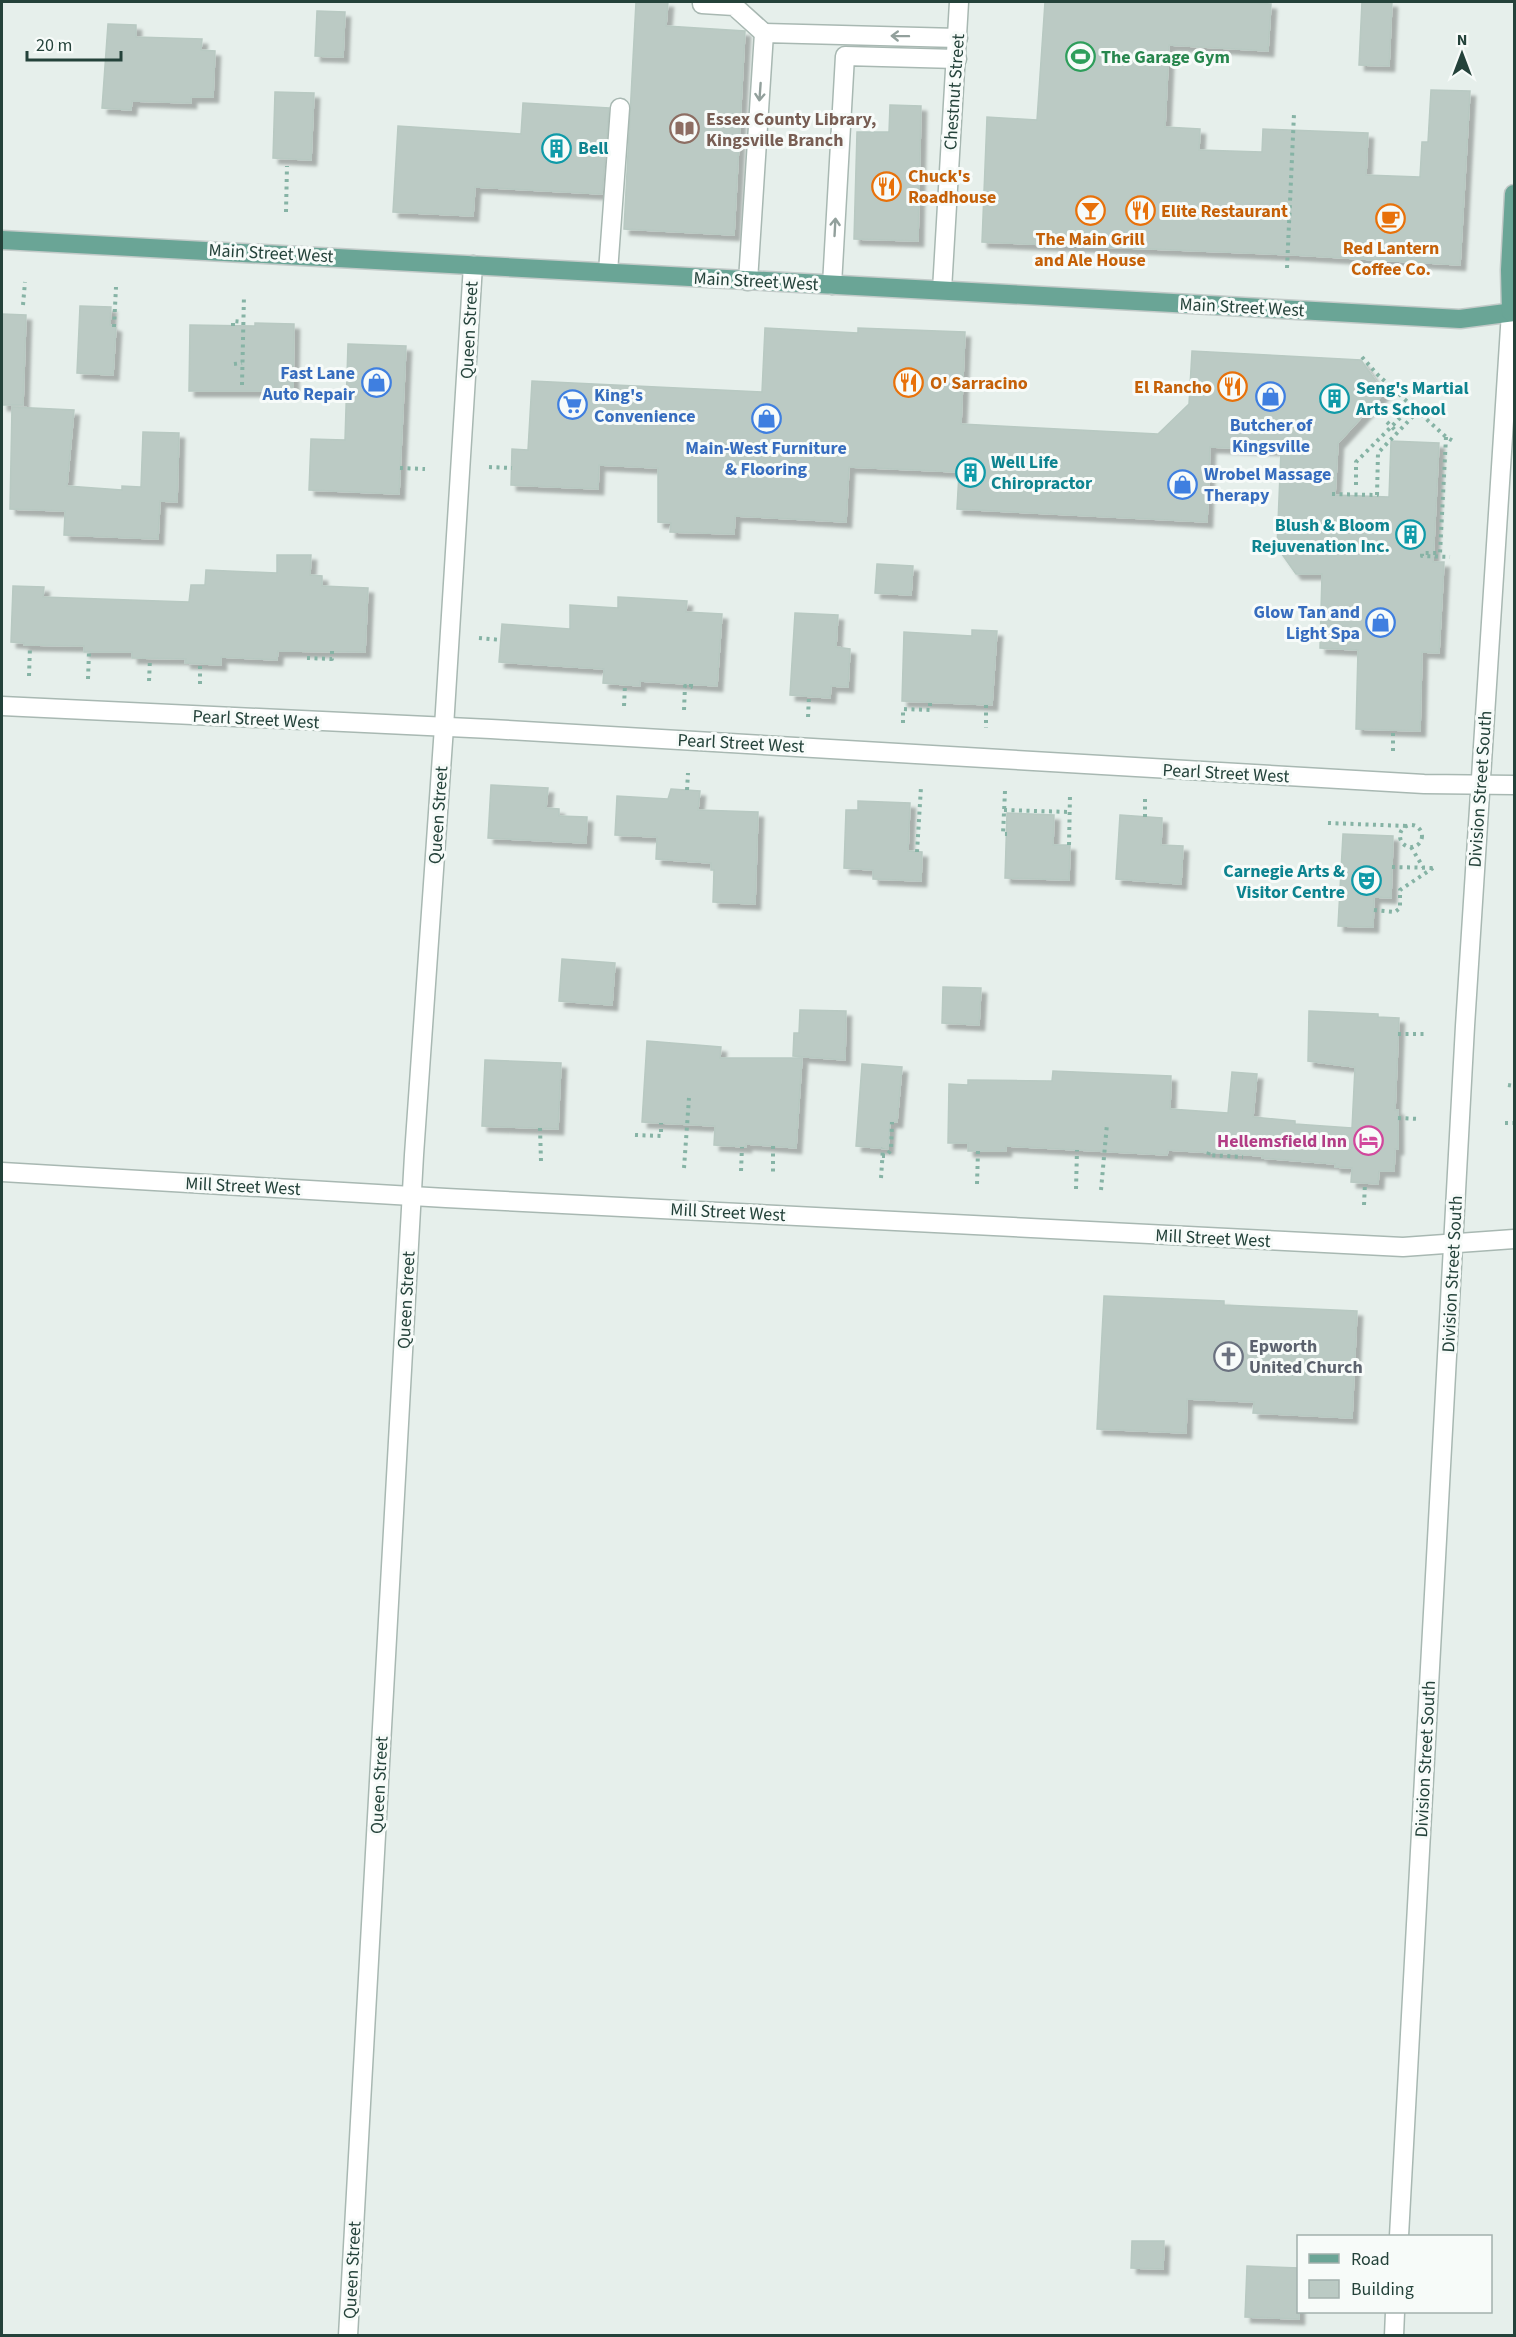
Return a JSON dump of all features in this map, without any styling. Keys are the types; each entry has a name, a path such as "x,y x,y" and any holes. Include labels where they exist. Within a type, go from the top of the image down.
{"main road":[{"path":"1513,312 1510,270 1515,194"},
{"name":"Main Street West","path":"2,240 304,254 748,281 1460,319 1513,312"}],"street":[{"path":"702,2 702,4 734,6 764,33 958,38"},
{"name":"Chestnut Street","path":"942,290 959,2"},
{"path":"748,281 764,33"},
{"path":"832,285 845,56 957,59"},
{"path":"608,272 620,108"},
{"name":"Queen Street","path":"348,2336 412,1196 473,265"},
{"name":"Division Street South","path":"1399,2235 1480,786 1513,312"},
{"name":"Pearl Street West","path":"2,706 444,726 1480,786 1515,785"},
{"name":"Mill Street West","path":"2,1172 412,1196 1392,1247 1515,1239"},
{"path":"1394,2336 1395,2313"}],"path":[{"path":"1287,268 1294,114"},
{"path":"286,212 287,166"},
{"path":"23,305 25,282"},
{"path":"114,327 116,287"},
{"path":"242,386 243,295"},
{"path":"233,326 233,321 243,322"},
{"path":"1362,357 1412,406 1446,437 1455,442"},
{"path":"234,364 242,363"},
{"path":"1356,484 1356,462 1412,406"},
{"path":"1332,494 1377,495 1378,453 1418,411"},
{"path":"1387,422 1397,432"},
{"path":"1446,437 1440,553 1422,553 1422,556 1450,557"},
{"path":"489,467 512,468"},
{"path":"400,468 425,469"},
{"path":"479,638 501,640"},
{"path":"29,676 30,647"},
{"path":"307,658 332,659 332,651"},
{"path":"88,679 89,652"},
{"path":"149,681 150,659"},
{"path":"200,664 200,684"},
{"path":"684,710 685,686 691,687 692,684"},
{"path":"624,706 625,685"},
{"path":"808,717 809,696"},
{"path":"903,723 903,709 930,710 930,702"},
{"path":"986,705 986,728"},
{"path":"1393,730 1393,751"},
{"path":"687,790 688,773"},
{"path":"917,852 921,787"},
{"path":"1005,791 1003,834 1007,834"},
{"path":"1069,845 1070,795"},
{"path":"1144,799 1144,817"},
{"path":"1004,810 1033,813 1070,812"},
{"path":"1328,823 1407,826 1418,827 1422,834 1419,845 1411,847 1404,845 1401,838 1402,831 1407,826"},
{"path":"1411,847 1424,868"},
{"path":"1374,910 1395,912 1400,908 1400,890 1433,868 1392,867"},
{"path":"1398,1034 1424,1034"},
{"path":"1508,1086 1515,1086"},
{"path":"684,1168 689,1098"},
{"path":"1398,1118 1419,1119"},
{"path":"882,1156 886,1156 891,1150 892,1122"},
{"path":"634,1135 661,1136 661,1123"},
{"path":"1505,1123 1515,1123"},
{"path":"1101,1190 1107,1124"},
{"path":"540,1128 541,1161"},
{"path":"773,1146 773,1172"},
{"path":"741,1171 742,1147"},
{"path":"881,1178 883,1148"},
{"path":"1076,1189 1077,1150"},
{"path":"977,1184 978,1151"},
{"path":"1209,1152 1208,1155 1243,1157"},
{"path":"1364,1205 1365,1183"}],"building":[{"name":"Essex County Library, Kingsville Branch","path":"636,2 668,2 666,26 745,31 734,235 624,229"},
{"path":"1045,2 1271,4 1268,51 1169,45 1165,127 1200,129 1199,150 1262,152 1263,129 1368,133 1366,175 1420,177 1422,142 1428,142 1431,90 1470,91 1460,265 1295,255 982,242 987,117 1037,120"},
{"path":"1362,2 1392,2 1389,66 1359,65"},
{"path":"317,11 345,12 343,57 315,56"},
{"path":"108,24 136,25 136,37 202,39 201,50 215,51 213,97 191,97 191,103 132,101 131,110 102,108"},
{"path":"275,92 314,93 311,160 273,158"},
{"path":"523,103 609,108 602,194 475,187 473,216 393,212 398,126 521,134"},
{"name":"Chuck's Roadhouse","path":"890,105 921,106 918,241 854,239 857,132 889,132"},
{"path":"80,306 111,307 110,325 116,327 113,375 77,373"},
{"path":"2,314 26,315 23,405 2,405"},
{"path":"255,323 294,324 293,391 189,391 190,325 255,326"},
{"path":"765,328 858,333 858,328 965,332 961,424 1158,434 1189,404 1192,351 1361,360 1384,393 1338,443 1335,495 1389,497 1391,441 1439,443 1433,562 1444,562 1439,653 1422,652 1420,731 1356,729 1358,650 1320,648 1322,574 1296,574 1277,547 1281,450 1210,447 1207,522 957,509 959,472 849,467 846,522 735,516 734,534 670,532 671,523 658,522 658,468 599,465 598,489 511,485 512,449 528,450 532,381 762,392"},
{"path":"348,344 406,346 399,494 309,490 311,439 345,440"},
{"path":"12,407 74,410 67,486 122,490 122,486 141,487 143,432 179,433 177,502 160,501 158,539 64,535 65,511 10,509"},
{"path":"277,555 311,555 310,575 322,576 322,586 368,588 365,652 278,651 277,660 221,657 221,665 185,663 186,659 132,658 132,652 84,652 84,646 24,645 24,643 11,642 13,586 44,587 43,597 189,602 191,585 205,585 206,570 277,573"},
{"path":"877,564 913,566 911,595 875,593"},
{"path":"618,597 687,601 686,612 722,614 717,686 640,681 640,686 603,683 604,669 499,662 502,624 570,629 570,605 618,608"},
{"path":"795,613 838,615 836,647 850,649 848,687 831,686 830,698 790,695"},
{"path":"972,630 997,631 992,705 902,701 904,632 972,636"},
{"path":"491,785 548,788 546,808 559,809 559,816 587,817 586,843 488,838"},
{"path":"671,789 700,791 698,810 758,812 755,904 713,902 714,870 711,870 711,863 656,859 657,837 615,835 617,796 668,799"},
{"path":"858,801 910,803 908,851 922,852 921,881 873,879 873,870 844,868 846,810 858,810"},
{"path":"1007,813 1054,815 1053,845 1070,845 1069,880 1005,878"},
{"path":"1120,815 1162,818 1161,845 1183,846 1181,884 1116,879"},
{"name":"Carnegie Arts & Visitor Centre","path":"1343,834 1393,836 1391,898 1374,897 1373,927 1338,926"},
{"path":"562,959 615,963 612,1005 559,1001"},
{"path":"943,987 981,988 979,1025 942,1023"},
{"path":"800,1010 846,1011 845,1060 793,1056 794,1033 799,1033"},
{"path":"1309,1011 1378,1014 1378,1017 1399,1018 1395,1110 1398,1110 1398,1149 1395,1149 1394,1171 1379,1171 1378,1184 1351,1182 1352,1168 1335,1167 1335,1164 1262,1158 1263,1156 1168,1150 1167,1155 1006,1146 1006,1151 968,1151 968,1143 948,1143 949,1084 968,1085 968,1080 1052,1081 1053,1071 1171,1076 1170,1109 1228,1113 1232,1072 1257,1074 1253,1117 1295,1121 1295,1124 1352,1128 1355,1067 1308,1061"},
{"path":"647,1041 721,1047 720,1058 802,1058 796,1148 746,1144 746,1147 714,1145 715,1126 642,1122"},
{"path":"485,1060 561,1063 558,1129 482,1126"},
{"path":"862,1064 902,1067 897,1122 890,1122 888,1149 856,1146"},
{"name":"Epworth United Church","path":"1104,1296 1224,1301 1224,1305 1357,1311 1352,1418 1253,1413 1254,1402 1187,1399 1186,1433 1097,1429"},
{"path":"1132,2241 1164,2241 1163,2269 1131,2268"},
{"path":"1247,2266 1297,2268 1299,2319 1245,2317"}],"place":[{"name":"The Garage Gym","path":"1080,57"},
{"name":"Essex County Library, Kingsville Branch","path":"685,129"},
{"name":"Bell","path":"557,148"},
{"name":"Chuck's Roadhouse","path":"887,186"},
{"name":"The Main Grill and Ale House","path":"1090,210"},
{"name":"Elite Restaurant","path":"1140,211"},
{"name":"Red Lantern Coffee Co.","path":"1391,219"},
{"name":"Fast Lane Auto Repair","path":"376,383"},
{"name":"O' Sarracino","path":"909,383"},
{"name":"El Rancho","path":"1233,387"},
{"name":"Butcher of Kingsville","path":"1271,396"},
{"name":"Seng's Martial Arts School","path":"1335,398"},
{"name":"King's Convenience","path":"573,405"},
{"name":"Main-West Furniture & Flooring","path":"766,419"},
{"name":"Well Life Chiropractor","path":"970,472"},
{"name":"Wrobel Massage Therapy","path":"1183,484"},
{"name":"Blush & Bloom Rejuvenation Inc.","path":"1411,535"},
{"name":"Glow Tan and Light Spa","path":"1381,622"},
{"name":"Carnegie Arts & Visitor Centre","path":"1366,881"},
{"name":"Hellemsfield Inn","path":"1368,1141"},
{"name":"Epworth United Church","path":"1228,1356"}]}
